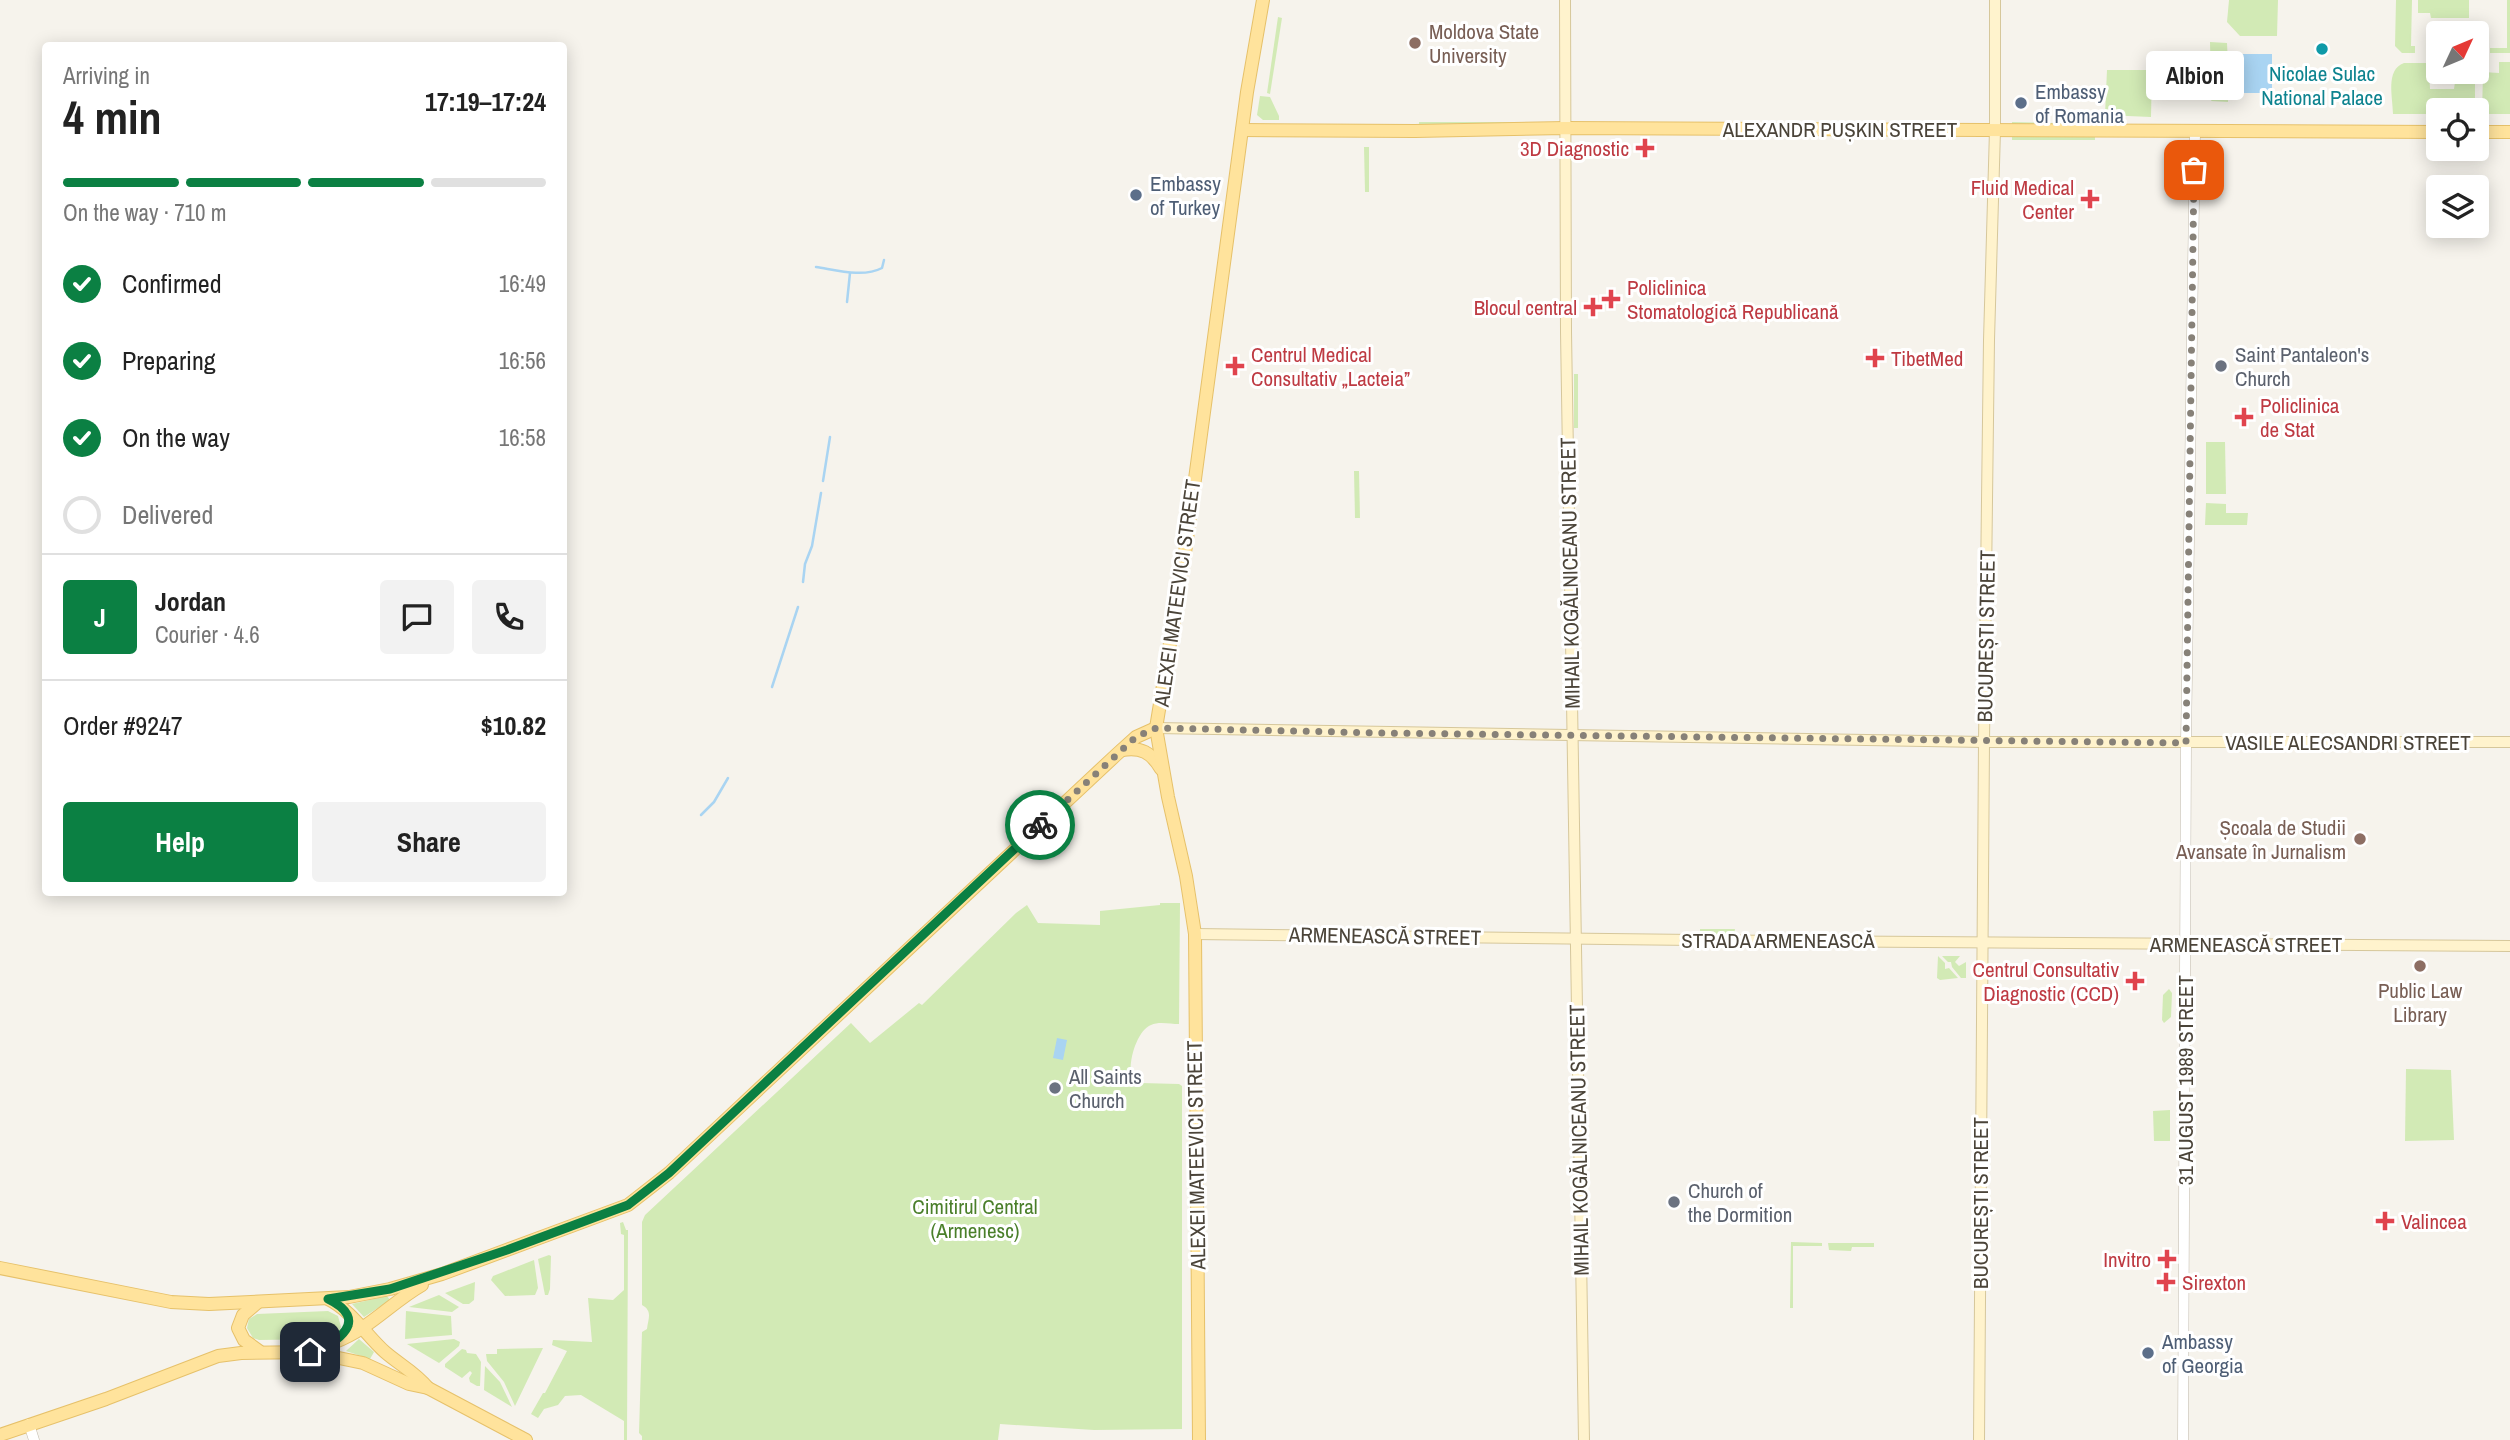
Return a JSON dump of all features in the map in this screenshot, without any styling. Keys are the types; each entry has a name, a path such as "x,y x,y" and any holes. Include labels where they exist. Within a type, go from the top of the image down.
{"main road":[{"name":"ALEXEI MATEEVICI STREET","path":"1199,1440 1195,934 1156,728 1186,546 1242,130 1263,0"},
{"name":"MIHAIL KOGĂLNICEANU STREET","path":"1565,0 1566,332 1584,1440"},
{"name":"BUCUREȘTI STREET","path":"1979,1440 1984,742 1995,0"},
{"name":"ALEXANDR PUȘKIN STREET","path":"1242,130 1566,128 2426,132"},
{"path":"2489,132 2510,132"},
{"name":"VASILE ALECSANDRI STREET","path":"1156,728 1984,742 2510,742"},
{"path":"0,1268 156,1300 209,1304 328,1299 381,1292 442,1273 628,1205 646,1192 1121,750 1136,737 1156,728"},
{"path":"1121,750 1139,748 1146,751 1164,774"},
{"name":"ARMENEASCĂ STREET","path":"1195,934 1575,938"},
{"name":"STRADA ARMENEASCĂ","path":"1575,938 1982,941"},
{"name":"ARMENEASCĂ STREET","path":"1982,941 2510,946"},
{"path":"310,1352 348,1338 405,1295 442,1273"},
{"path":"328,1299 341,1308 388,1355 415,1373 428,1388"},
{"path":"260,1352 244,1340 239,1328 243,1315 261,1301"},
{"path":"335,1342 344,1335 348,1326 341,1308"},
{"path":"0,1435 106,1399 207,1360 230,1354 310,1352 363,1363 409,1384 428,1388 526,1440"}],"street":[{"name":"31 AUGUST 1989 STREET","path":"2183,1440 2186,743 2195,132"},
{"path":"29,1424 34,1440"}],"green space":[{"path":"2229,0 2278,0 2277,36 2240,36 2227,22"},
{"path":"2396,0 2412,0 2411,46 2415,46 2415,53 2402,53 2395,46"},
{"path":"2418,0 2469,0 2469,18 2431,18 2430,13 2418,13"},
{"path":"2507,0 2510,0 2510,53 2490,53 2490,48 2507,48"},
{"path":"1278,17 1282,18 1270,94 1267,93"},
{"path":"2210,42 2227,43 2228,65 2214,86 2211,86"},
{"path":"2499,62 2510,62 2510,114 2489,114 2489,98 2482,98 2483,84 2489,84 2489,72 2499,73"},
{"path":"2404,63 2426,63 2426,84 2430,84 2430,89 2454,89 2455,84 2475,84 2475,98 2426,98 2426,114 2393,114 2392,78 2398,67"},
{"path":"2107,70 2152,70 2151,117 2105,115"},
{"path":"2228,72 2228,102 2211,101"},
{"path":"1260,96 1270,97 1279,120 1263,120 1257,115"},
{"path":"1548,122 1548,124 1419,124"},
{"path":"2012,122 2103,122 2103,124 2012,125"},
{"path":"2095,136 2095,140 2012,140 2012,137"},
{"path":"1364,147 1369,147 1369,192 1365,192"},
{"path":"1574,374 1578,374 1578,428 1574,428"},
{"path":"2206,442 2225,442 2226,494 2206,494"},
{"path":"1354,471 1359,471 1360,518 1355,518"},
{"path":"2206,503 2226,504 2226,513 2248,513 2247,525 2205,525"},
{"name":"Cimitirul Central (Armenesc)","path":"1180,903 1179,1024 1157,1023 1146,1028 1134,1048 1131,1071 1136,1082 1182,1086 1182,1429 1094,1430 1000,1424 998,1440 642,1440 639,1433 642,1332 647,1329 649,1316 648,1310 642,1305 642,1222 645,1215 851,1023 870,1043 919,1003 922,1005 1027,905 1038,923 1100,925 1100,911"},
{"path":"1700,929 1735,929 1734,935 1700,935"},
{"path":"1938,956 1945,963 1945,969 1949,968 1958,978 1937,978"},
{"path":"1942,956 1960,956 1955,962 1959,966 1966,962 1966,978 1961,978 1951,962"},
{"path":"2169,989 2172,993 2171,1017 2164,1023 2163,995"},
{"path":"2406,1069 2451,1070 2454,1140 2405,1141"},
{"path":"2170,1110 2170,1141 2154,1141 2153,1111"},
{"path":"623,1222 628,1230 627,1440 624,1440 624,1421 581,1395 565,1396 558,1405 544,1409 538,1418 531,1414 567,1351 552,1345 553,1340 592,1342 588,1298 613,1300 624,1290 624,1235 621,1234 620,1223"},
{"path":"1791,1242 1822,1243 1822,1246 1793,1246 1793,1308 1790,1308"},
{"path":"1828,1243 1874,1243 1874,1247 1852,1247 1851,1251 1829,1250"},
{"path":"549,1255 550,1289 548,1295 545,1295 538,1259"},
{"path":"534,1260 538,1288 535,1295 505,1296 491,1280 493,1276"},
{"path":"475,1282 474,1300 469,1304 463,1304 445,1293"},
{"path":"439,1295 459,1307 452,1312 409,1307"},
{"path":"387,1296 390,1300 364,1317 352,1304"},
{"path":"328,1311 338,1316 341,1327 337,1335 328,1339 259,1340 253,1338 247,1328 249,1319 257,1314"},
{"path":"406,1311 451,1316 452,1335 405,1339"},
{"path":"359,1339 374,1352 370,1359 346,1351"},
{"path":"454,1339 460,1342 459,1346 439,1363 407,1344"},
{"path":"543,1348 515,1406 504,1382 487,1361 486,1354 497,1354 497,1349"},
{"path":"462,1349 476,1354 481,1362 480,1386 470,1382 470,1371 462,1378 445,1367"},
{"path":"485,1366 500,1382 512,1407 484,1390"}],"water":[{"path":"2239,54 2272,54 2272,93 2239,93"},
{"path":"1057,1038 1067,1040 1063,1060 1053,1058"}],"waterway":[{"path":"816,267 866,272 882,268 884,260"},
{"path":"847,302 850,273"},
{"path":"823,481 830,437"},
{"path":"803,582 821,493"},
{"path":"772,687 798,607"},
{"path":"701,815 714,802 728,778"}],"way so far":[{"path":"1040,825 1136,737 1156,728 2186,743 2194,170"}],"place":[{"name":"Moldova State University","path":"1415,43"},
{"name":"Nicolae Sulac National Palace","path":"2322,49"},
{"name":"Embassy of Romania","path":"2021,103"},
{"name":"3D Diagnostic","path":"1645,148"},
{"name":"Albion","path":"2194,170"},
{"name":"Embassy of Turkey","path":"1136,195"},
{"name":"Fluid Medical Center","path":"2090,199"},
{"name":"Policlinica Stomatologică Republicană","path":"1611,299"},
{"name":"Blocul central","path":"1593,307"},
{"name":"TibetMed","path":"1875,358"},
{"name":"Centrul Medical Consultativ „Lacteia”","path":"1235,366"},
{"name":"Saint Pantaleon's Church","path":"2221,366"},
{"name":"Policlinica de Stat","path":"2244,417"},
{"name":"Școala de Studii Avansate în Jurnalism","path":"2360,839"},
{"name":"Public Law Library","path":"2420,966"},
{"name":"Centrul Consultativ Diagnostic (CCD)","path":"2135,981"},
{"name":"All Saints Church","path":"1055,1088"},
{"name":"Church of the Dormition","path":"1674,1202"},
{"name":"Valincea","path":"2385,1221"},
{"name":"Invitro","path":"2167,1259"},
{"name":"Sirexton","path":"2166,1282"},
{"name":"Ambassy of Georgia","path":"2148,1353"}],"route":[{"path":"310,1352 335,1342 344,1335 348,1326 341,1308 328,1299 381,1292 442,1273 636,1200 669,1173 1040,825"}]}
